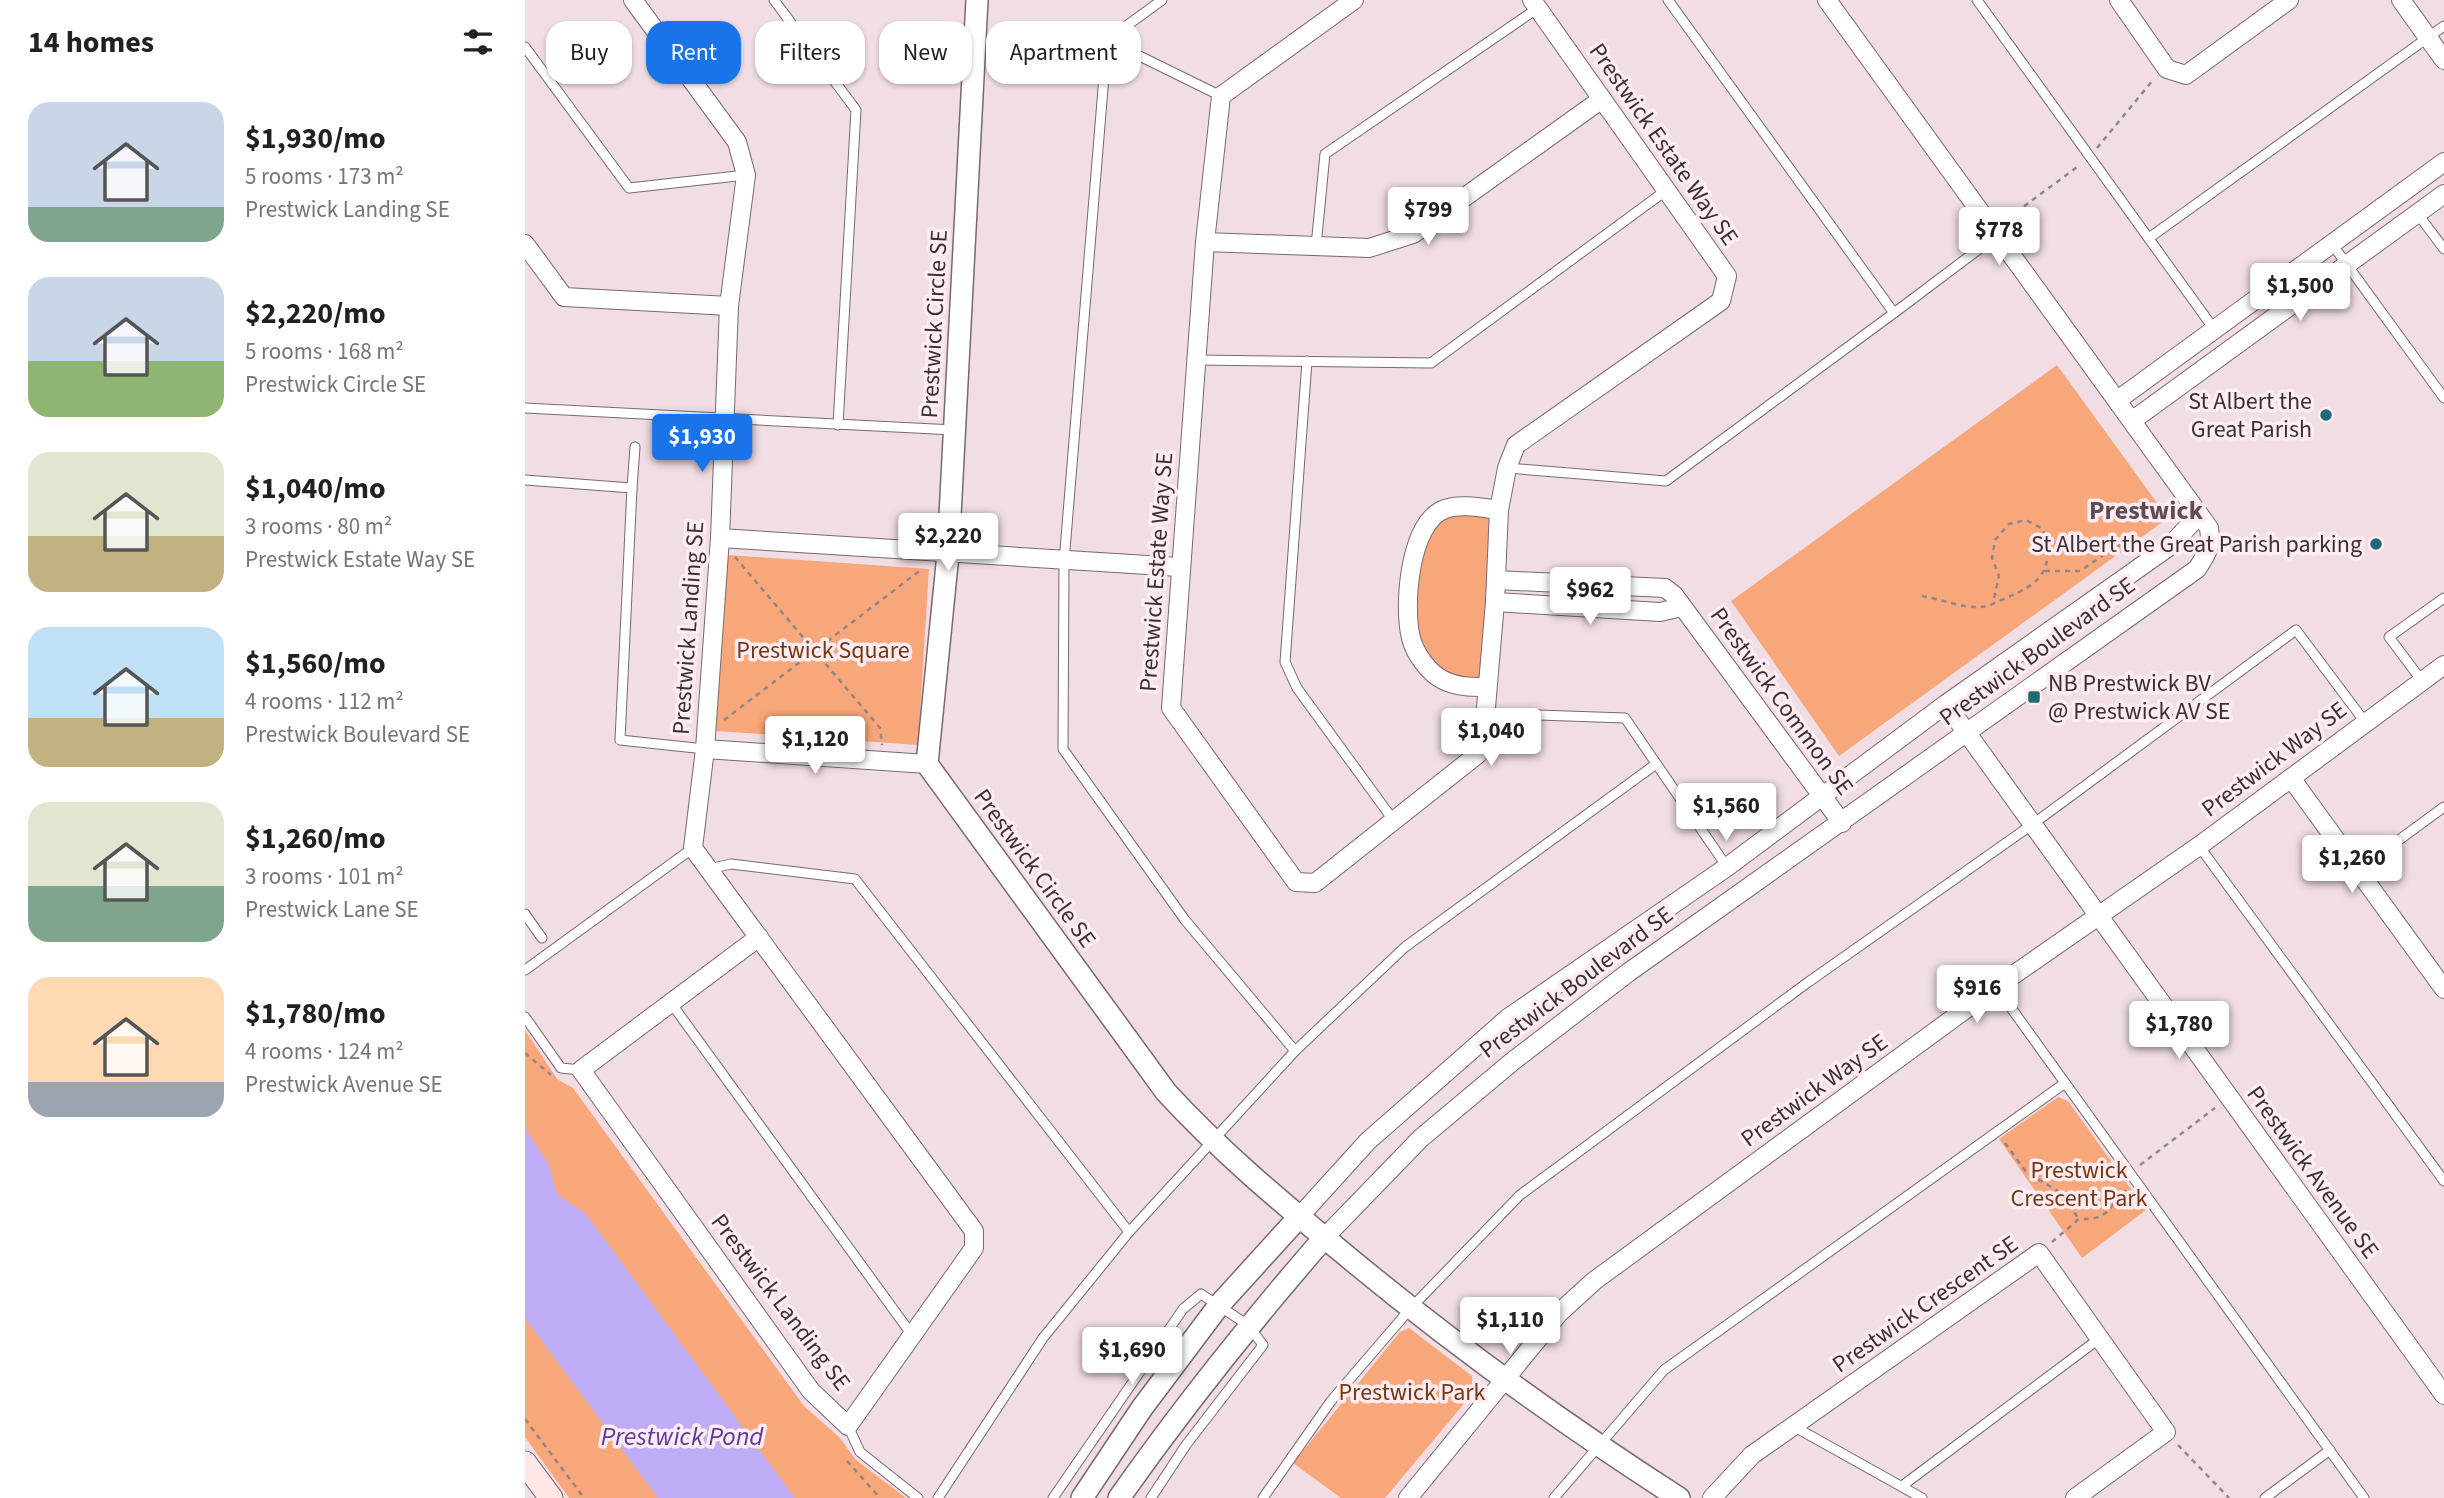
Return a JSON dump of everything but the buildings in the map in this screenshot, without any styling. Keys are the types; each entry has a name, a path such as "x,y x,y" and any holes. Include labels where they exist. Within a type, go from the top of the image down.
{"main road":[{"path":"525,1463 551,1498"}],"street":[{"name":"Prestwick Landing SE","path":"581,1070 811,1391 848,1426 974,1248 974,1231 693,848 706,741 720,538 722,419 729,306 746,176 737,142 633,0"},
{"name":"Prestwick Circle SE","path":"977,0 954,430 927,764 1166,1092 1211,1141 1410,1309 1597,1445 1679,1498"},
{"path":"1221,96 1354,0"},
{"path":"1827,0 2119,399 2199,515"},
{"path":"2119,0 2167,69 2186,75 2289,0"},
{"path":"2401,0 2444,60"},
{"name":"Prestwick Estate Way SE","path":"1221,96 1205,242 1179,567 1171,708 1296,881 1315,883 1478,754 1495,601 1499,510 1507,468 1516,445 1721,302 1727,276 1535,4"},
{"path":"1205,242 1369,248 1413,234 1602,99"},
{"path":"2119,399 2444,162"},
{"path":"2133,420 2444,194"},
{"path":"525,244 563,296 729,306"},
{"path":"1485,687 1464,687 1441,680 1423,663 1411,640 1407,603 1415,549 1431,519 1445,509 1469,507 1499,510"},
{"name":"Prestwick Boulevard SE","path":"1082,1498 1142,1408 1220,1304 1368,1141 1508,1018 1727,867 1820,796 2170,546 2199,515 2209,528 2211,542 2197,569 1629,972 1513,1061 1421,1138 1324,1238 1248,1325 1168,1427 1119,1498"},
{"path":"720,538 1064,562 1179,567"},
{"name":"Prestwick Common SE","path":"1496,580 1665,588 1682,607 1842,823"},
{"path":"1495,601 1660,611 1682,607"},
{"name":"Prestwick Way SE","path":"1408,1498 1503,1378 1559,1313 1594,1281 1996,987 2199,846 2444,665"},
{"name":"Prestwick Avenue SE","path":"1947,704 2444,1395"},
{"path":"706,741 927,764"},
{"path":"2291,778 2358,870 2437,963 2444,989"},
{"path":"581,1070 759,937"},
{"name":"Prestwick Crescent SE","path":"1712,1498 1752,1455 2039,1253 2166,1432"},
{"path":"2075,1498 2166,1432"}],"lane":[{"path":"774,0 856,110 838,425"},
{"path":"1133,21 1162,0"},
{"path":"1668,0 1894,313"},
{"path":"1977,0 2214,329"},
{"path":"1316,246 1325,155 1535,4"},
{"path":"2149,238 2444,26"},
{"path":"525,47 629,188 746,176"},
{"path":"1141,57 1221,96"},
{"path":"1103,84 1064,562 1063,749 1185,920 1295,1051"},
{"path":"1197,360 1431,363 1668,189"},
{"path":"2417,213 2444,249"},
{"path":"1507,468 1665,481 1999,234"},
{"path":"2332,244 2444,398"},
{"path":"1307,361 1285,663 1297,688 1394,821"},
{"path":"525,408 954,430"},
{"path":"635,447 620,740 706,741"},
{"path":"525,480 632,488"},
{"path":"2422,681 2389,637 2444,598"},
{"path":"1263,1498 1331,1401 1410,1309 1520,1195 1807,983 2033,824 2296,630 2365,722"},
{"path":"1484,713 1625,719 1727,867"},
{"path":"938,1498 1043,1338 1129,1232 1295,1051 1405,947 1656,764"},
{"path":"2358,870 2444,807"},
{"path":"2199,846 2444,1181"},
{"path":"525,970 693,848"},
{"path":"709,869 731,864 855,878 1129,1232"},
{"path":"525,914 542,938"},
{"path":"1996,987 2364,1498"},
{"path":"671,1003 912,1335"},
{"path":"525,1017 561,1068 581,1070"},
{"path":"1554,1498 1664,1370 2065,1083"},
{"path":"1053,1498 1183,1309 1201,1294 1220,1304 1248,1325 1263,1345 1186,1445 1151,1498"},
{"path":"1902,1486 2100,1338"},
{"path":"848,1426 860,1452 918,1498"},
{"path":"1793,1426 1922,1498"},
{"path":"2265,1498 2330,1450"}],"path":[{"path":"1922,596 1981,607 1993,603 2029,588 2045,571 2048,547 2043,529 2026,520 2009,524 1995,540 1992,558 1999,576 1993,603"},
{"path":"720,538 880,728 882,761"},
{"path":"2045,571 2081,571 2118,545 2139,547"},
{"path":"706,741 944,554"},
{"path":"525,1053 547,1075 558,1075"},
{"path":"2039,1253 2079,1219 2095,1219 2109,1213 2133,1176 2229,1097"},
{"path":"1998,1132 2027,1173 2058,1191 2079,1219"},
{"path":"525,1419 584,1498"},
{"path":"2166,1432 2229,1498"},
{"path":"847,1461 880,1498"}],"green space":[{"path":"2057,365 2168,518 1839,756 1731,601"},
{"path":"1445,509 1499,510 1486,685 1464,687 1423,663 1407,603 1415,549"},
{"name":"Prestwick Square","path":"728,555 929,569 918,745 716,731"},
{"path":"525,1030 557,1079 573,1088 804,1406 839,1437 856,1460 906,1498 569,1498 525,1437"},
{"name":"Prestwick Crescent Park","path":"2058,1097 2068,1101 2146,1210 2082,1258 1999,1139"},
{"name":"Prestwick Park","path":"1409,1328 1472,1376 1473,1393 1385,1498 1341,1498 1293,1463 1400,1332"}],"water":[{"name":"Prestwick Pond","path":"525,1128 549,1165 557,1194 586,1214 795,1498 658,1498 525,1318"}],"place":[{"name":"St Albert the Great Parish","path":"2326,415"},
{"name":"St Albert the Great Parish parking","path":"2376,544"},
{"name":"NB Prestwick BV @ Prestwick AV SE","path":"2034,697"}],"district":[{"name":"Prestwick","path":"2146,510"}]}
